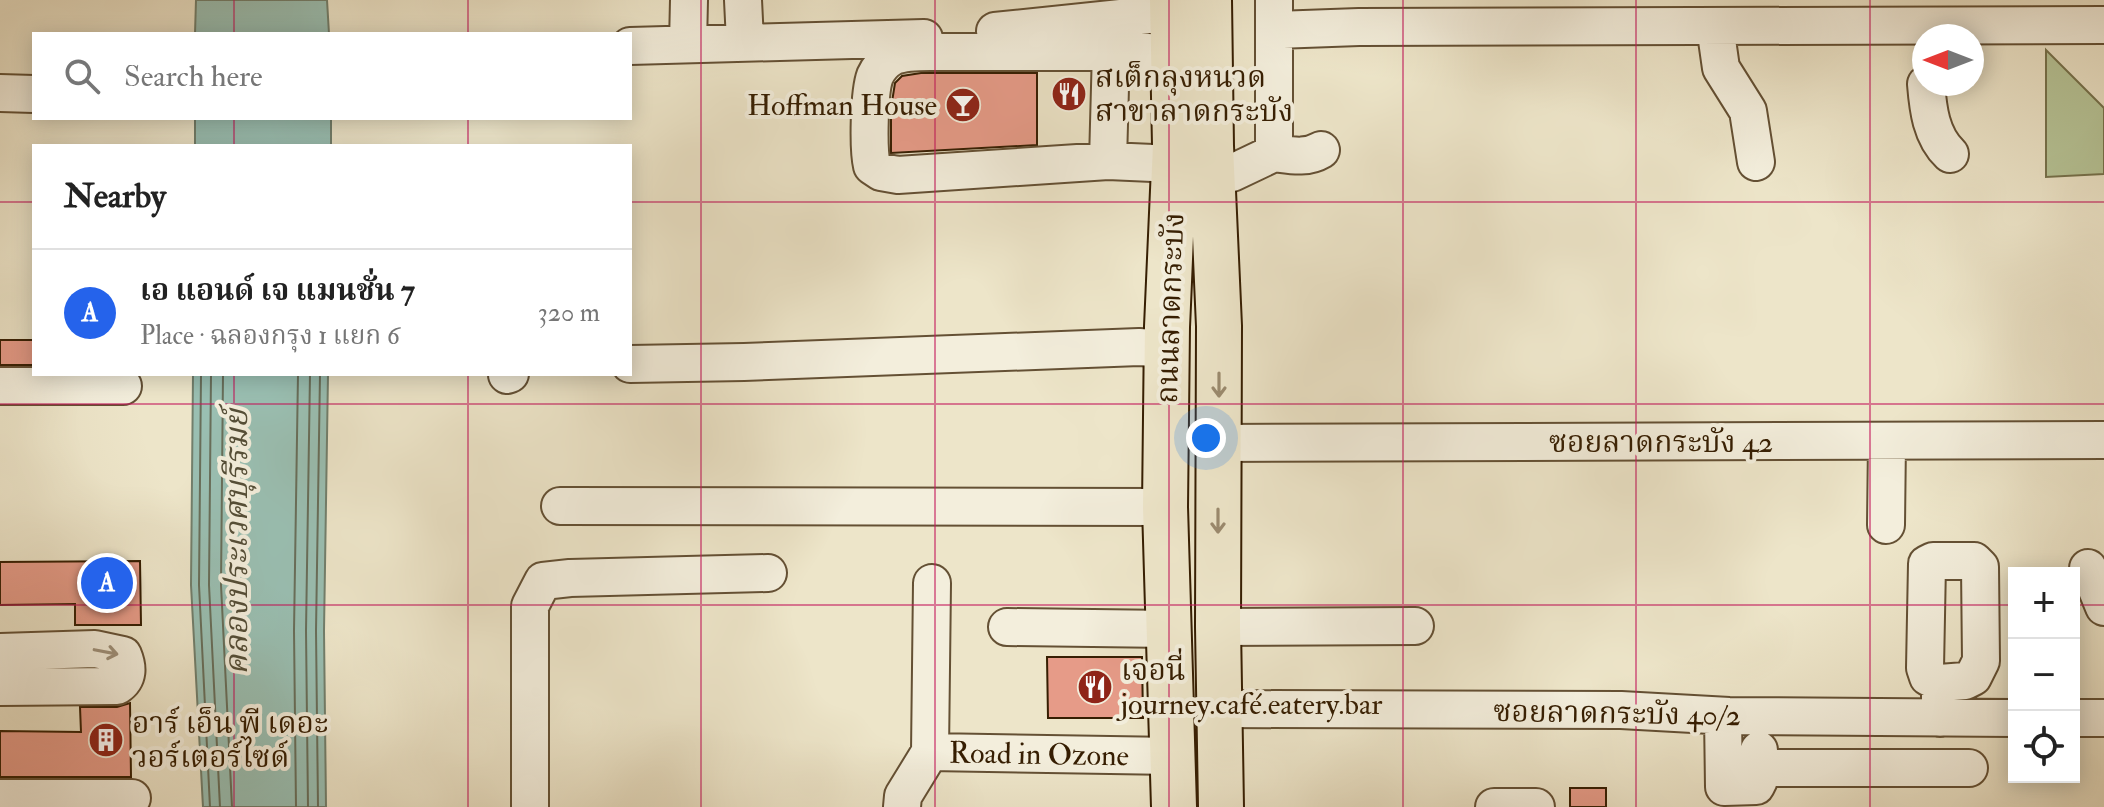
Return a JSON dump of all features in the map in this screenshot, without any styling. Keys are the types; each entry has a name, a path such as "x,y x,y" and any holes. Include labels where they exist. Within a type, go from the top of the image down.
{"main road":[{"name":"ถนนลาดกระบัง","path":"1174,807 1165,507 1168,338 1193,157 1209,0"},
{"path":"1193,157 1233,0"},
{"name":"ถนนลาดกระบัง","path":"1146,23 1193,157 1219,326 1221,807"}],"street":[{"path":"688,44 689,0"},
{"path":"743,0 745,41"},
{"path":"1274,153 1275,15 1366,13 1912,31"},
{"path":"632,46 932,37 1146,23"},
{"path":"1108,161 1146,23"},
{"path":"1146,23 908,53 891,58 874,78 869,147 872,166 881,172 898,175 1274,153 1298,156 1312,155 1321,150"},
{"path":"1984,29 2104,25"},
{"path":"1715,26 1721,68 1748,111 1756,162"},
{"path":"0,93 32,94"},
{"path":"1927,96 1936,134 1950,154"},
{"path":"632,364 1139,347 1168,338"},
{"path":"0,386 123,386"},
{"name":"ซอยลาดกระบัง 42","path":"1218,443 2104,440"},
{"path":"1886,525 1887,441"},
{"path":"560,506 1165,507"},
{"path":"2088,568 2104,607"},
{"path":"530,807 530,606 543,581 768,573"},
{"name":"Road in Ozone","path":"932,583 930,752 1173,756"},
{"path":"1218,627 1415,626"},
{"path":"1007,627 1170,629"},
{"path":"0,652 95,649 123,655 128,666 126,675 117,686 0,687"},
{"path":"63,650 64,687"},
{"name":"ซอยลาดกระบัง 40/2","path":"1220,709 1621,710 1759,716 1940,701 2008,717"},
{"path":"1723,716 1724,787 1756,786 1759,716"},
{"path":"2080,718 2104,718"},
{"path":"902,807 903,796 930,752"},
{"path":"1759,768 1969,768"},
{"path":"0,798 132,798"},
{"path":"1494,807 1536,807"}],"green space":[{"path":"2046,50 2104,108 2104,174 2046,177"}],"water":[{"path":"196,0 327,0 329,32 195,32"},
{"path":"195,120 331,120 331,144 195,144"},
{"name":"คลองประเวศบุรีรมย์","path":"193,376 328,376 324,631 326,807 203,807 191,585"}],"building":[{"name":"Hoffman House","path":"921,73 1037,73 1037,145 891,153 891,108 895,83 902,76"},
{"path":"0,340 32,340 32,365 0,365"},
{"path":"140,561 141,625 75,625 75,604 0,605 0,562"},
{"name":"เจอนี่ journey.café.eatery.bar","path":"1047,657 1142,657 1143,718 1048,718"},
{"path":"130,703 131,777 0,777 0,731 81,732 80,707 117,707"},
{"path":"1570,788 1606,788 1606,807 1570,807"}],"place":[{"name":"สเต็กลุงหนวด สาขาลาดกระบัง","path":"1069,94"},
{"name":"Hoffman House","path":"963,105"},
{"name":"เอ แอนด์ เจ แมนชั่น 7","path":"107,583"},
{"name":"เจอนี่ journey.café.eatery.bar","path":"1095,687"},
{"name":"อาร์ เอ็น พี เดอะ วอร์เตอร์ไซด์","path":"106,740"}]}
